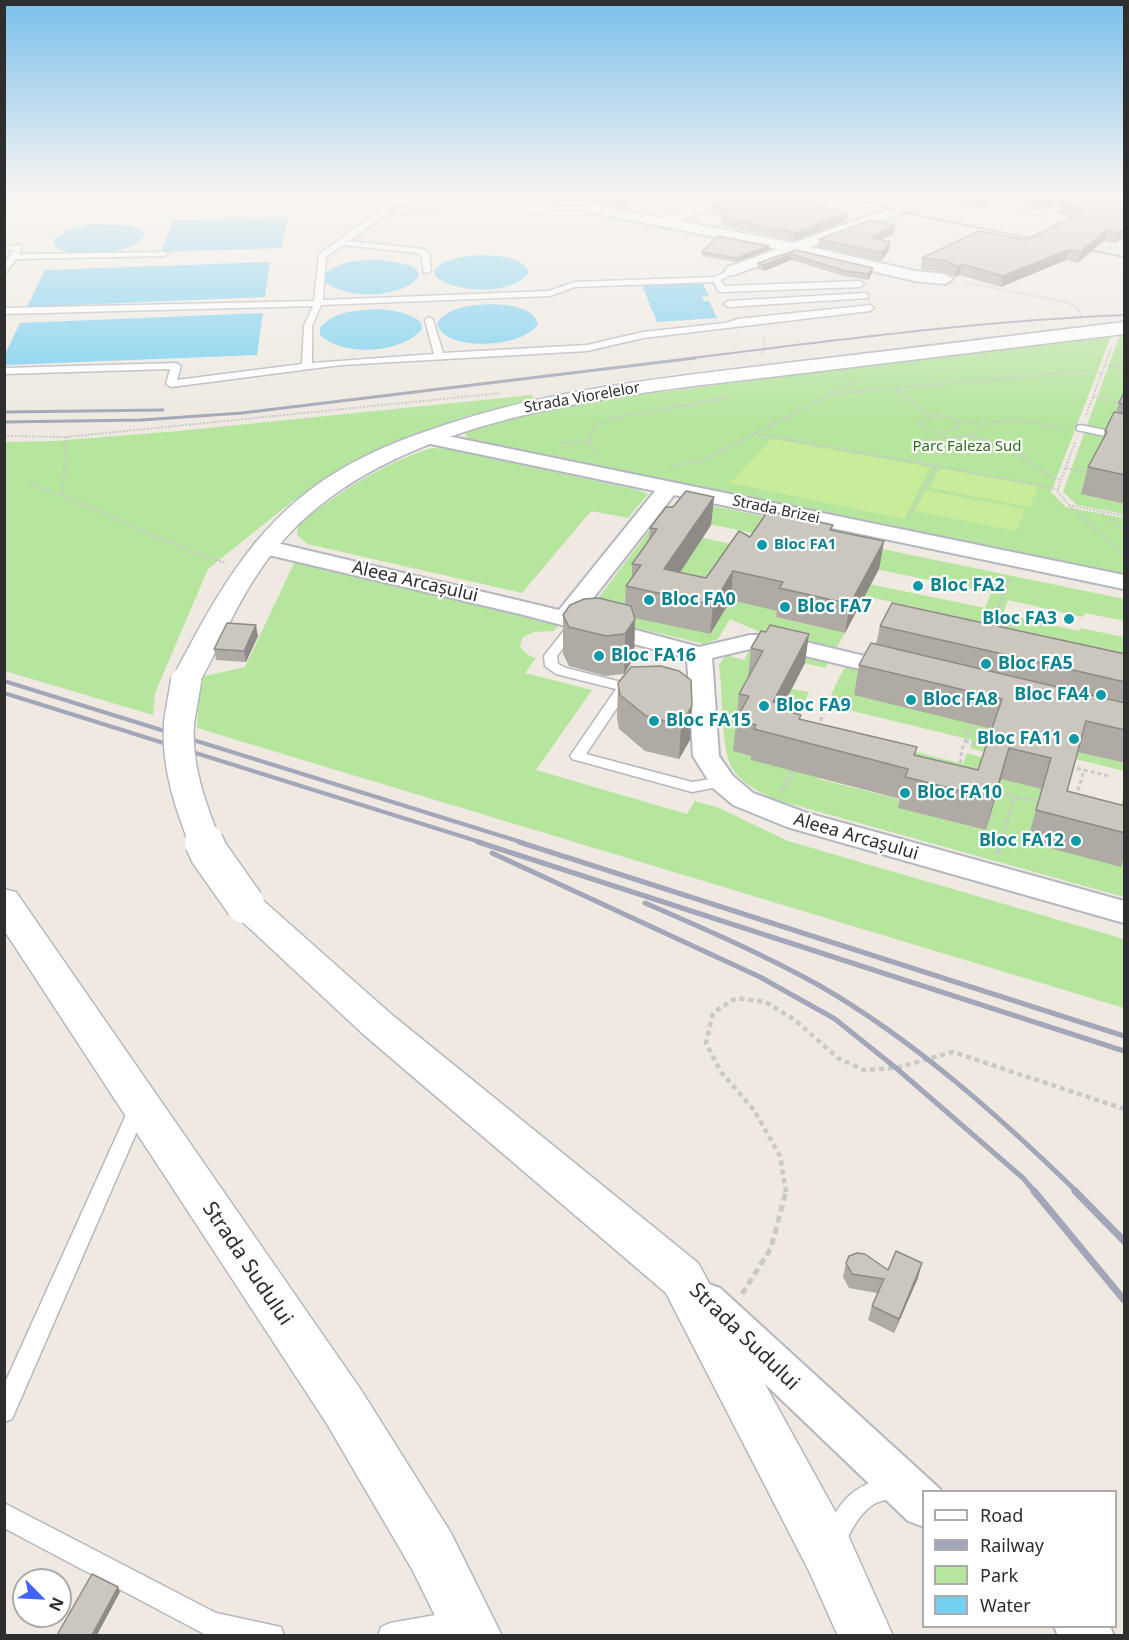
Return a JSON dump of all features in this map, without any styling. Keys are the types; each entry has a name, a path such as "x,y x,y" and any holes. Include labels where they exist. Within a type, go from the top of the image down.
{"street":[{"path":"891,271 945,279"},
{"name":"Strada Viorelelor","path":"682,1278 377,1024 245,904 209,853 192,810 182,772 179,725 186,681 246,569 290,517 323,490 372,463 428,438 491,416 618,390 1092,330 1125,328"},
{"name":"Strada Brizei","path":"428,438 665,478 900,535 1125,582"},
{"path":"571,620 665,478"},
{"name":"Aleea Arcașului","path":"264,547 571,620 699,654 750,642 776,642 922,676"},
{"name":"Aleea Arcașului","path":"699,654 706,756 723,782 743,799 770,811 1125,912"},
{"name":"Strada Sudului","path":"7,912 140,1103 344,1407 432,1552 471,1628"},
{"name":"Strada Sudului","path":"682,1278 912,1495"},
{"name":"Strada Sudului","path":"682,1278 828,1552 866,1635"}],"lane":[{"path":"307,366 308,326 318,303 320,271"},
{"path":"4,311 318,303 550,293 574,285 717,279 732,271"},
{"path":"717,279 738,322"},
{"path":"721,289 860,284"},
{"path":"728,304 865,296"},
{"path":"4,371 176,366 171,384 307,366 587,348 615,344 642,335 870,308"},
{"path":"429,320 439,357"},
{"path":"1081,428 1125,437"},
{"path":"571,620 550,656 552,666 561,671 624,687 577,756 692,787 723,782"},
{"path":"4,1411 140,1103"},
{"name":"Strada Sudului","path":"828,1552 841,1526 857,1504 872,1492 912,1495"},
{"path":"4,1515 213,1625 272,1635"},
{"path":"390,1635 471,1628"}],"path":[{"path":"945,279 1066,302 1076,307 1092,330"},
{"path":"665,478 833,394 902,354"},
{"path":"1105,364 1125,368"},
{"path":"833,394 1082,371 1102,373"},
{"path":"896,388 930,416 981,424"},
{"path":"4,436 66,437 502,393"},
{"path":"606,458 592,448 589,437 597,425 613,418 645,410 735,396"},
{"path":"1092,397 1125,403"},
{"path":"930,416 919,421 922,427 932,431 945,433 955,430 958,425 954,420"},
{"path":"970,436 975,427 1001,420 1068,430"},
{"path":"930,438 932,431"},
{"path":"756,434 1058,489"},
{"path":"919,463 913,451 915,443 930,438 954,439 970,436 1015,451 1049,476 1061,480"},
{"path":"63,494 66,437"},
{"path":"900,535 936,466"},
{"path":"1066,468 1101,474"},
{"path":"28,483 63,494 192,554 246,569"},
{"path":"1125,516 1068,505 1125,555"},
{"path":"1099,511 1125,531"},
{"path":"987,637 1017,560"},
{"path":"856,599 867,602 864,609"},
{"path":"968,776 958,772 965,741 977,711"},
{"path":"813,733 824,714"},
{"path":"965,741 998,749"},
{"path":"770,811 797,763"},
{"path":"1062,765 1109,776"},
{"path":"1075,804 1084,770"},
{"path":"986,785 1014,798 1054,802"},
{"path":"992,875 1014,798"},
{"path":"726,1320 771,1248 786,1191 780,1156 754,1110 721,1072 706,1043 713,1013 736,998 766,1002 796,1021 838,1058 864,1070 896,1068 953,1052 1125,1109"}],"green space":[{"path":"1124,333 1124,409 1081,494 1124,504 1124,514 1077,505 1063,492 1120,334"},
{"name":"Parc Faleza Sud","path":"1112,334 1051,492 1066,507 1124,518 1124,575 467,439 465,432 498,420 553,406"},
{"path":"531,395 536,400 464,417 415,434 348,468 294,500 208,569 155,693 153,715 5,671 4,442 54,441 179,431"},
{"path":"772,439 930,467 904,519 730,483"},
{"path":"432,448 448,449 648,494 628,518 591,511 522,593 307,544 297,535 298,524 345,490 378,470"},
{"path":"940,468 1038,486 1030,507 930,488"},
{"path":"926,490 1025,509 1016,531 915,511"},
{"path":"693,502 862,536 858,544 1124,599 1124,621 1085,613 1083,617 1008,600 1003,614 1079,631 1080,628 1124,637 1124,654 865,596 779,611 776,617 845,633 836,649 760,632 730,619 718,639 704,644 616,623 598,601 599,597 665,510 672,505","holes":["684,519 767,536 758,550 695,536 658,605 724,611 710,634 625,615","852,564 991,593 985,608 845,579"]},
{"path":"295,561 560,623 554,631 533,632 522,638 520,647 528,655 536,658 525,673 592,690 536,770 687,814 695,801 719,808 788,841 1124,939 1124,1008 197,728 200,677 245,667"},
{"path":"750,649 830,658 825,668 767,654 734,751 753,756 769,733 792,689 809,692 795,721 963,764 967,753 985,758 980,773 1121,806 1124,790 1122,860 1124,861 1124,897 773,799 755,789 733,770 727,755 724,730 719,665 726,655 744,660","holes":["827,758 986,830 899,808 902,800 819,779"]},
{"path":"849,666 860,667 1077,752 1124,763 1124,771 1064,756 987,753 970,748 972,740 840,708 831,695 843,670"}],"water":[{"path":"45,271 269,271 265,297 27,307"},
{"path":"329,271 417,271 419,277 399,290 359,294 334,287 324,281 324,275"},
{"path":"434,271 529,272 521,280 511,285 484,290 470,289 445,282 436,277"},
{"path":"702,282 709,296 702,297 704,301 709,301 717,318 657,322 641,283"},
{"path":"492,304 525,310 531,313 538,324 530,332 517,338 485,344 453,339 442,333 437,323 454,310"},
{"path":"378,309 411,316 421,322 422,329 401,344 372,350 342,347 320,335 320,328 332,318 354,311"},
{"path":"263,313 257,355 5,365 5,354 20,323"}],"building":[{"path":"844,271 871,271 868,274"},
{"path":"984,271 1017,271 1003,276"},
{"path":"1125,390 1125,404 1119,403"},
{"path":"1114,412 1125,414 1125,475 1088,467 1107,432 1105,431"},
{"path":"686,491 714,497 664,569 706,578 739,531 750,537 768,511 833,525 830,530 884,541 850,604 779,588 783,582 733,571 713,605 626,586 641,565 632,564 657,529 650,528 666,507 673,507"},
{"path":"599,598 631,606 635,619 625,634 606,636 569,627 563,615 570,605 584,599"},
{"path":"892,603 1125,654 1125,682 880,626"},
{"path":"227,623 256,625 244,651 214,649"},
{"path":"770,625 809,634 773,702 780,704 778,709 801,715 799,719 917,747 914,755 978,770 1002,699 859,665 871,643 1125,703 1125,730 1086,721 1067,791 1125,806 1125,833 1036,810 1051,758 1009,748 994,799 905,777 908,769 754,729 756,725 736,720 749,696 739,694 763,651 751,648 761,631 766,632"},
{"path":"661,666 679,671 691,680 692,706 681,725 646,716 620,695 618,683 631,667"},
{"path":"896,1251 922,1263 899,1319 872,1306 884,1279 852,1274 846,1263 849,1256 857,1253 865,1254 888,1270"},
{"path":"92,1574 118,1587 92,1635 57,1635 61,1628 72,1628 72,1609"}],"railway":[{"path":"683,359 958,327 1124,315"},
{"path":"4,422 141,420 242,413 695,358"},
{"path":"4,412 163,410"},
{"path":"4,681 524,843"},
{"path":"4,693 483,843"},
{"path":"478,842 1124,1051"},
{"path":"519,842 1124,1036"},
{"path":"492,853 760,977 835,1019 896,1068 1023,1178 1035,1192"},
{"path":"645,903 779,964 857,1008 956,1082 1077,1192"},
{"path":"1034,1191 1124,1300"},
{"path":"1075,1191 1124,1241"}],"place":[{"name":"Bloc FA1","path":"762,545"},
{"name":"Bloc FA2","path":"918,586"},
{"name":"Bloc FA0","path":"649,600"},
{"name":"Bloc FA7","path":"785,607"},
{"name":"Bloc FA3","path":"1069,619"},
{"name":"Bloc FA16","path":"599,656"},
{"name":"Bloc FA5","path":"986,664"},
{"name":"Bloc FA4","path":"1101,695"},
{"name":"Bloc FA8","path":"911,700"},
{"name":"Bloc FA9","path":"764,706"},
{"name":"Bloc FA15","path":"654,721"},
{"name":"Bloc FA11","path":"1074,739"},
{"name":"Bloc FA10","path":"905,793"},
{"name":"Bloc FA12","path":"1076,841"}]}
